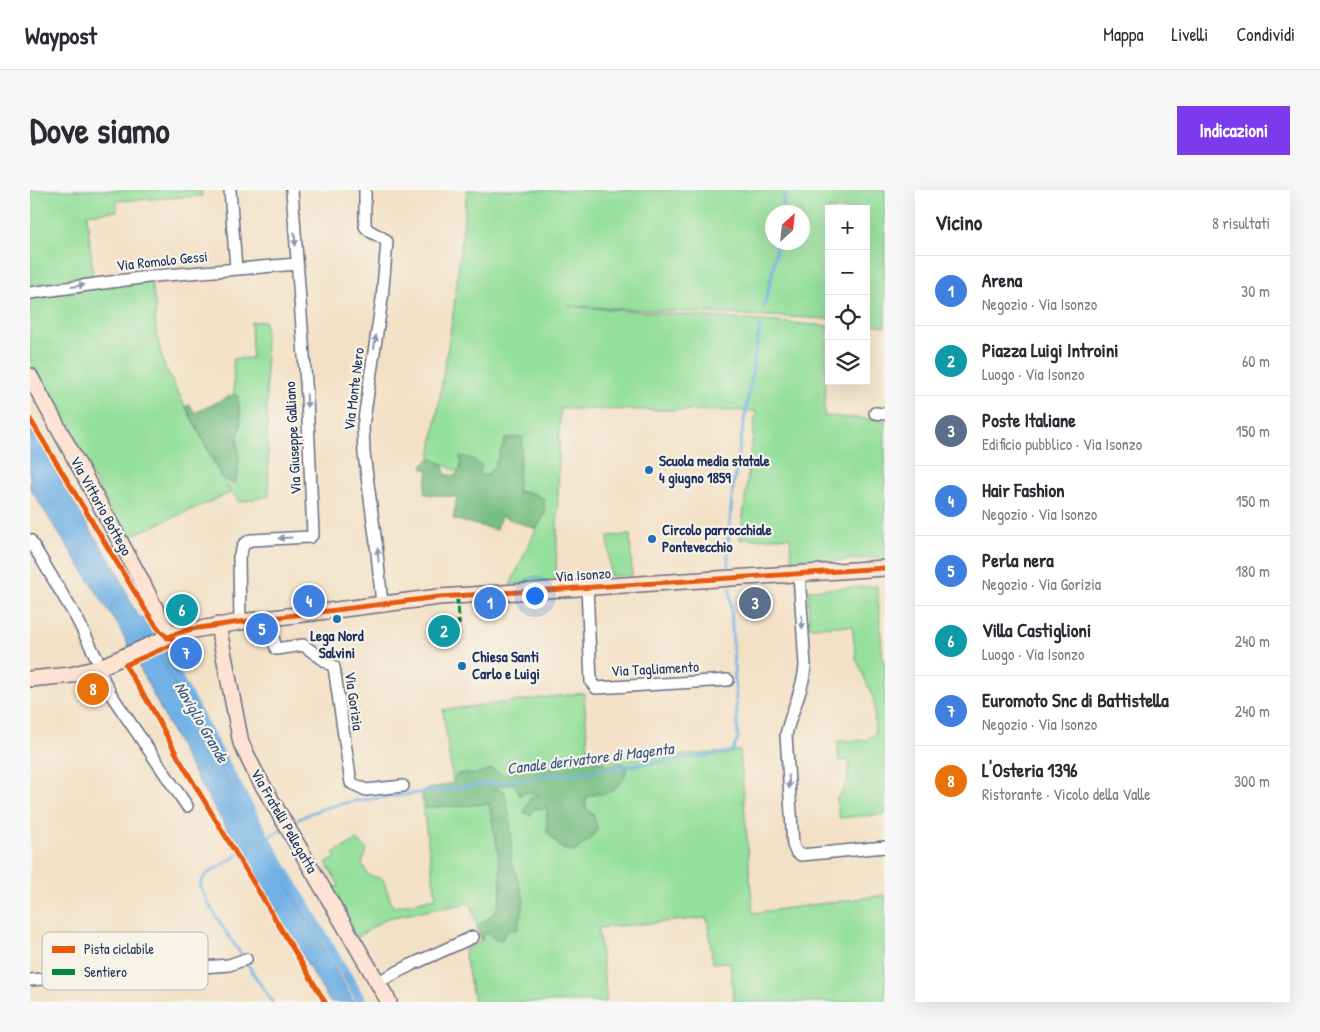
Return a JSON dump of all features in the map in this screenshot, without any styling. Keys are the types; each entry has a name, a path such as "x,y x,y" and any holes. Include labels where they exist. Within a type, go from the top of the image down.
{"street":[{"path":"230,190 236,269"},
{"name":"Via Giuseppe Galliano","path":"240,622 240,558 244,544 251,540 310,537 313,534 292,190"},
{"name":"Via Monte Nero","path":"365,190 364,226 370,232 384,238 387,242 382,300 362,426 382,604"},
{"name":"Via Romolo Gessi","path":"30,293 155,276 297,264"},
{"name":"Via Vittorio Bottego","path":"30,376 140,578 164,626 167,638"},
{"path":"30,540 77,619 97,659 110,693 187,806"},
{"name":"Via Isonzo","path":"30,679 71,675 99,668 192,629 240,622 439,597 885,568"},
{"path":"800,574 805,665 804,679 790,717 786,735 793,846 796,852 802,855 885,847"},
{"name":"Via Tagliamento","path":"587,588 591,682 596,688 728,680"},
{"name":"Via Gorizia","path":"269,619 276,649 303,645 334,667 351,783 366,790 403,786"},
{"name":"Via Fratelli Pellegatta","path":"218,625 241,743 255,772 389,1002"},
{"path":"378,982 473,937"},
{"path":"208,967 229,965 244,960"}],"green space":[{"path":"30,190 201,190 202,196 117,201 117,211 87,214 93,277 30,286"},
{"path":"467,190 885,190 885,326 870,324 870,205 825,205 825,319 568,306 825,326 824,416 885,420 885,557 792,564 790,537 740,540 756,411 560,409 556,581 510,585 545,514 535,494 487,486 430,458 454,308"},
{"path":"151,281 156,309 157,337 164,365 223,480 235,483 238,473 239,455 237,440 241,424 238,398 234,394 233,359 252,358 251,322 265,321 269,496 239,502 226,485 230,493 126,538 30,361 30,298"},
{"path":"234,394 238,397 241,424 237,440 239,455 238,473 234,483 224,480 186,407 190,405 195,413"},
{"path":"523,437 517,492 535,494 544,499 545,514 536,529 501,516 496,530 453,519 457,497 424,494 428,470 423,469 422,466 430,458 443,464 445,474 455,476 461,467 460,456 473,459 482,466 479,474 486,476 494,467 506,438"},
{"path":"630,535 632,575 610,576 608,536"},
{"path":"877,586 883,662 885,662 885,814 839,818 837,799 848,781 849,760 839,761 837,741 867,740 875,733 874,700 856,658 852,626 809,627 808,590"},
{"path":"584,693 589,762 740,751 753,913 885,895 885,1002 734,1002 730,962 713,963 707,918 598,928 607,1002 474,1002 464,950 481,941 478,929 514,922 497,797 453,783 443,710"},
{"path":"579,753 593,755 606,766 623,763 627,767 619,785 606,793 586,798 586,808 592,813 598,829 589,840 575,851 562,849 547,832 547,808 534,809 531,815 524,813 530,798 539,795 530,792 519,795 513,783 499,786 492,790 504,790 512,844 511,862 519,881 524,901 518,929 507,931 503,939 496,940 488,933 484,933 481,941 477,926 496,911 501,895 498,855 489,804 423,808 422,791 452,783 457,774 475,774 492,769 505,775 512,768 535,764 552,758 565,761"},
{"path":"489,803 501,883 498,908 493,914 477,926 471,903 387,918 356,938 328,892 339,885 326,863 336,858 333,853 357,840 367,849 362,864 368,875 383,879 393,907 436,898 423,808"}],"water":[{"path":"30,427 89,528 117,571 132,605 211,751 354,1002 330,1002 188,763 119,627 30,488"}],"waterway":[{"name":"Canale derivatore di Magenta","path":"783,205 785,190"},
{"name":"Canale derivatore di Magenta","path":"764,307 776,250"},
{"name":"Canale derivatore di Magenta","path":"728,566 733,487 760,326"},
{"name":"Canale derivatore di Magenta","path":"293,823 323,809 356,801 728,753 733,750 738,739 730,588"},
{"name":"Naviglio Grande","path":"128,619 145,622 155,637 265,838 362,1002"},
{"name":"Canale derivatore di Magenta","path":"258,843 282,829"},
{"name":"Canale derivatore di Magenta","path":"243,957 212,910 201,884 206,875 244,851"},
{"name":"Canale derivatore di Magenta","path":"246,962 272,1002"}],"marked path":[{"path":"457,596 459,625"}],"cycle path":[{"path":"30,419 151,619 166,636 176,641 174,644 125,665 325,1002"},
{"path":"167,638 192,629 439,597 885,568"}],"place":[{"name":"Scuola media statale 4 giugno 1859","path":"649,470"},
{"name":"Circolo parrocchiale Pontevecchio","path":"652,539"},
{"name":"Hair Fashion","path":"309,601"},
{"name":"Arena","path":"490,603"},
{"name":"Poste Italiane","path":"755,603"},
{"name":"Villa Castiglioni","path":"182,610"},
{"name":"Lega Nord Salvini","path":"337,619"},
{"name":"Perla nera","path":"262,629"},
{"name":"Piazza Luigi Introini","path":"444,631"},
{"name":"Euromoto Snc di Battistella","path":"186,653"},
{"name":"Chiesa Santi Carlo e Luigi","path":"462,666"},
{"name":"L'Osteria 1396","path":"93,689"}]}
